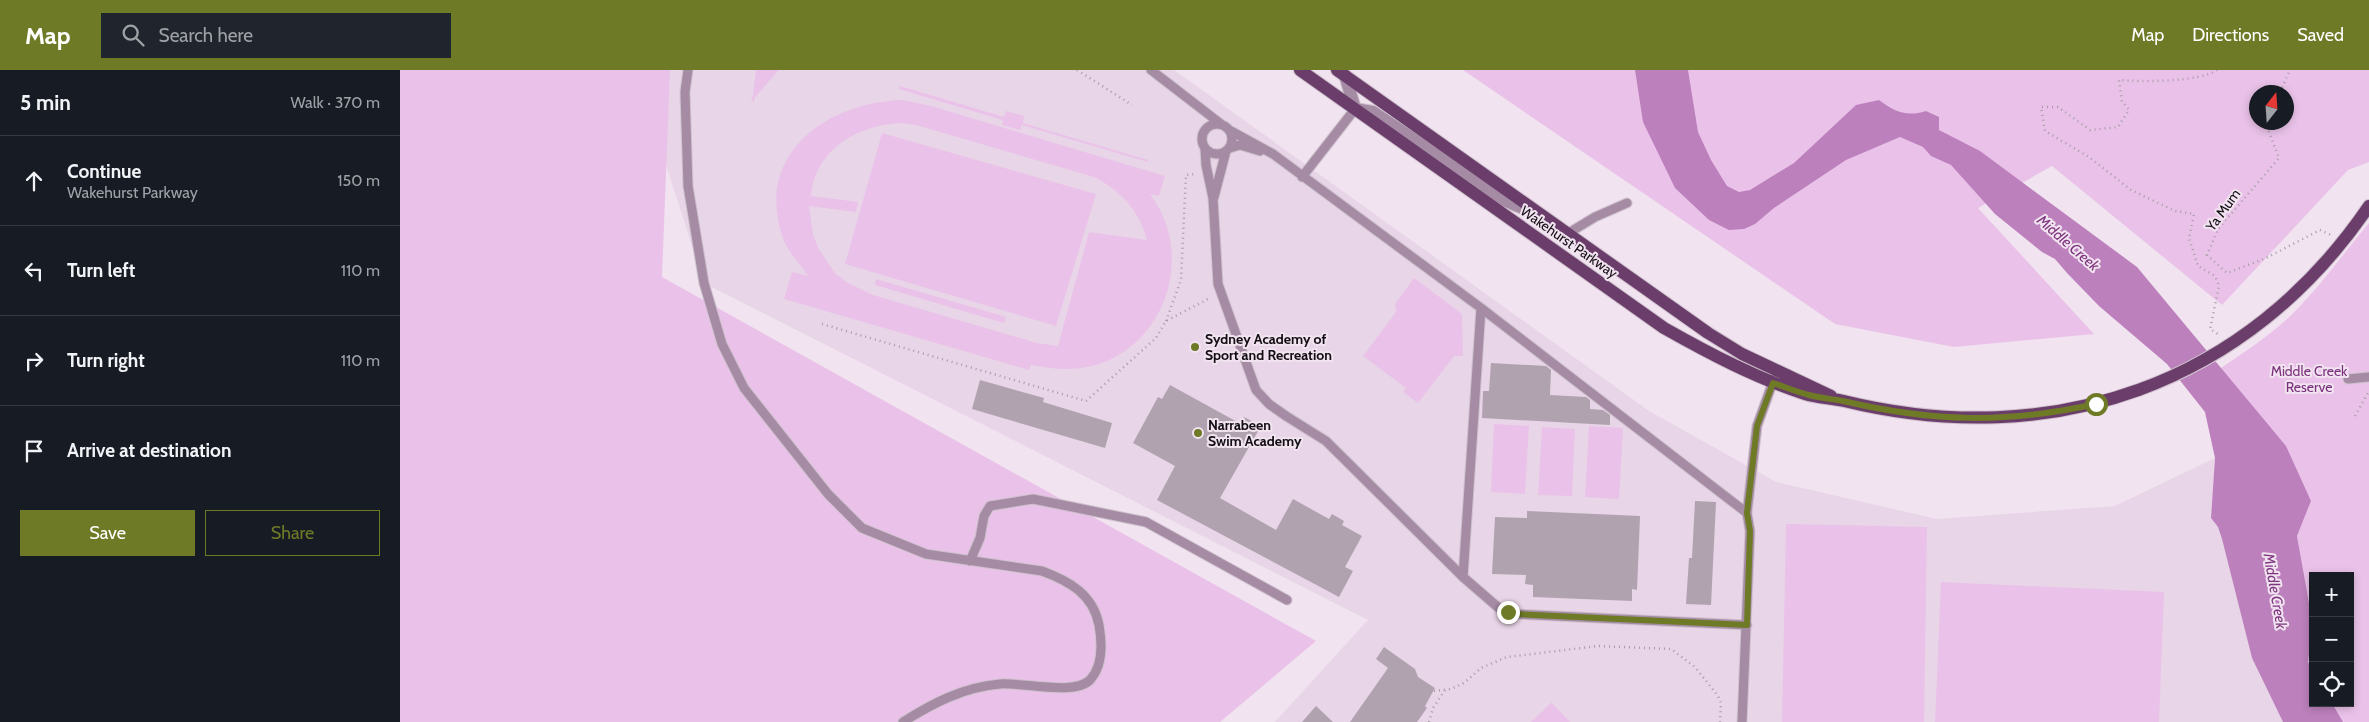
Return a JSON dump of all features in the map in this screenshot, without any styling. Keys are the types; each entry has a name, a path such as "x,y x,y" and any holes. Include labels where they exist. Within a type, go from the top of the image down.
{"main road":[{"name":"Wakehurst Parkway","path":"1300,70 1664,328 1713,356 1775,377"},
{"name":"Wakehurst Parkway","path":"1341,73 1708,333 1775,377 1808,395 1918,416 1958,419 2007,418 2053,414 2087,406 2152,385 2192,367 2232,343 2284,304 2321,269 2345,240 2369,206"}],"street":[{"path":"1341,73 1355,110 1373,112 1506,200 1546,218"}],"lane":[{"path":"688,70 684,92 688,186 704,283 722,344 744,388 828,494 862,528 926,554 1042,571 1075,585 1090,603 1099,624 1101,651 1096,668 1089,681 1070,688 1001,684 972,689 947,697 903,722"},
{"path":"1151,70 1231,131 1273,154 1481,308 1747,513"},
{"path":"1302,177 1355,110"},
{"path":"1221,124 1211,124 1204,131 1202,140 1213,198 1217,239 1218,284 1256,390 1269,404 1326,441 1463,577 1500,609 1515,614 1747,625"},
{"path":"1213,198 1233,140 1231,131"},
{"path":"1205,148 1217,154 1240,145 1273,154"},
{"path":"1567,234 1595,217 1627,203"},
{"path":"1463,577 1481,308"},
{"path":"1742,722 1750,531 1747,513 1757,426 1775,377"},
{"path":"2348,379 2369,377"},
{"path":"970,561 980,538 984,516 990,506 1033,499 1146,522 1288,600"}],"path":[{"path":"1077,70 1132,105"},
{"path":"2217,70 2212,74 2180,79 2141,82 2119,80 2122,101 2129,110 2118,127 2090,130 2058,107 2041,107 2045,131 2089,157 2130,190 2175,211 2194,214 2189,238 2198,266 2214,276 2219,286 2210,329 2232,343"},
{"path":"2283,85 2290,70"},
{"name":"Ya Mum","path":"2268,130 2279,158 2218,229 2207,255 2227,273 2266,258 2320,230 2345,240"},
{"path":"822,324 1086,401 1156,338 1166,321 1181,280 1186,175 1208,173"},
{"path":"1166,321 1198,302 1221,293"},
{"path":"2355,416 2369,391"},
{"path":"1434,691 1445,690 1464,683 1481,668 1507,657 1598,646 1671,649 1695,667 1718,696 1721,703 1720,722"},
{"path":"1429,722 1433,708 1445,690"}],"shaded area":[{"name":"Sydney Academy of Sport and Recreation","path":"558,70 1174,70 1649,411 1776,482 1937,519 2115,506 2215,458 2211,518 2218,527 2222,539 2252,658 2283,722 1275,722 1368,620 704,283 661,149"}],"green space":[{"path":"400,70 670,70 662,277 1316,641 1220,722 400,722"},
{"path":"756,70 779,70 755,97 754,102 751,99"},
{"path":"1463,70 2369,70 2369,162 2348,170 2222,305 2052,166 1978,208 2094,334 1954,347 1835,324"},
{"path":"900,86 1004,117 1006,111 1024,116 1023,123 1148,160 1148,162 1022,125 1020,130 1002,125 1003,120 899,89"},
{"path":"903,100 931,106 1165,176 1159,196 1150,194 1164,218 1171,244 1171,270 1166,295 1155,319 1139,340 1118,356 1092,366 1062,369 1031,365 1029,370 784,299 792,272 808,276 784,241 776,205 779,179 789,156 805,137 825,122 849,110 875,103","holes":["901,123 916,125 1094,177 1121,195 1134,211 1144,229 1147,240 1089,232 1058,346 1037,343 873,295 846,282 835,273 818,248 813,234 809,206 856,212 858,202 811,196 814,179 830,153 841,143 869,129"]},
{"path":"882,133 1096,194 1056,326 845,264"},
{"name":"Middle Creek Reserve","path":"2369,223 2369,722 2343,722 2334,707 2354,707 2354,572 2309,572 2309,603 2297,536 2311,501 2221,368 2286,320 2319,285"},
{"path":"1414,278 1462,314 1463,356 1454,356 1418,403 1403,392 1406,388 1363,356 1396,312 1395,304"},
{"path":"876,279 1006,317 1004,323 875,285"},
{"path":"1494,424 1529,426 1525,494 1491,492"},
{"path":"1589,426 1623,428 1619,499 1585,497"},
{"path":"1542,427 1575,429 1572,496 1538,495"},
{"path":"1786,524 1927,527 1924,722 1782,722"},
{"path":"1941,582 2164,592 2159,722 1935,722"},
{"path":"1551,703 1570,722 1531,722"}],"water":[{"name":"Middle Creek","path":"1635,70 1688,70 1698,132 1711,160 1727,186 1739,192 1750,190 1794,163 1856,105 1879,100 1890,108 1901,112 1912,114 1926,111 1939,117 1939,130 1980,151 2137,267 2286,446 2311,501 2297,536 2309,603 2309,707 2334,707 2343,722 2283,722 2252,658 2222,539 2218,527 2211,518 2215,458 2205,412 2167,364 2099,306 2055,259 2042,252 1995,214 1951,165 1931,156 1923,147 1900,137 1846,160 1774,208 1755,224 1744,229 1729,230 1709,220 1675,188 1643,122"}],"building":[{"path":"1491,363 1546,366 1551,370 1550,395 1586,397 1590,400 1590,409 1603,410 1610,415 1610,425 1482,418 1483,391 1489,391"},
{"path":"980,380 1044,398 1043,402 1112,423 1105,448 972,409"},
{"path":"1170,385 1241,424 1244,417 1261,426 1220,498 1276,530 1293,499 1329,519 1332,514 1344,521 1342,525 1362,536 1345,567 1353,571 1339,597 1157,500 1175,466 1133,443 1158,397 1162,399"},
{"path":"1695,501 1716,502 1711,605 1686,604 1689,558 1692,558"},
{"path":"1527,511 1640,516 1637,590 1632,589 1632,601 1533,597 1533,585 1525,584 1526,575 1492,574 1495,517 1527,518"},
{"path":"1384,647 1415,669 1418,677 1435,688 1425,706 1427,708 1417,722 1350,722 1388,668 1376,659"},
{"path":"1316,706 1333,722 1302,722"}],"place":[{"name":"Sydney Academy of Sport and Recreation","path":"1195,347"},
{"name":"Narrabeen Swim Academy","path":"1198,433"}],"route":[{"path":"1508,612 1515,614 1747,625 1750,531 1747,513 1757,426 1773,383 1808,395 1840,400 1874,409 1918,416 1958,419 2007,418 2053,414 2096,404"}]}
